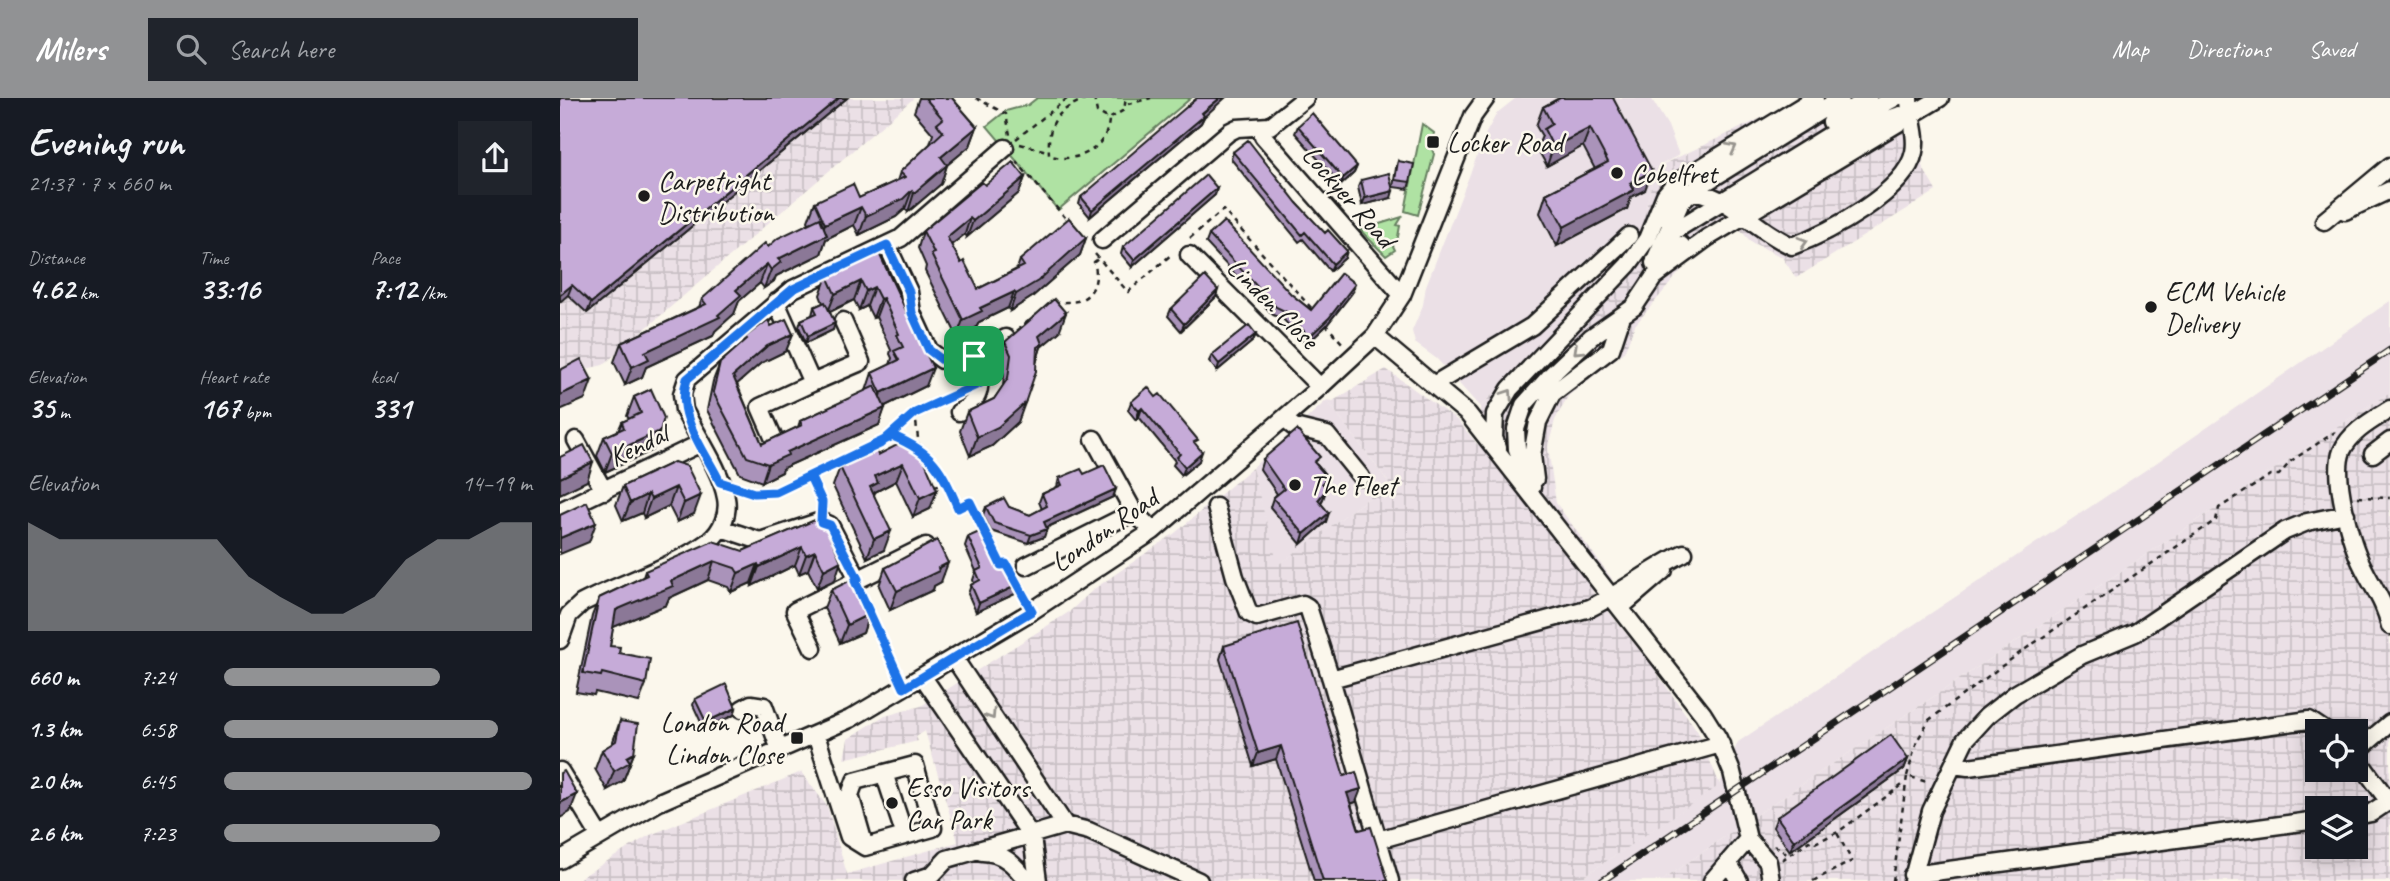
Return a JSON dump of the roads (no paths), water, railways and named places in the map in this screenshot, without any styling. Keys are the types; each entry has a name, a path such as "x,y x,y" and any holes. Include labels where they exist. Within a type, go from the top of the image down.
{"street":[{"path":"1102,240 1229,132 1248,127 1262,128 1278,121 1305,98"},
{"name":"London Road","path":"560,860 659,802 816,735 904,688 1032,611 1153,531 1284,419 1375,336 1402,295 1473,116 1486,98"},
{"path":"1628,312 1654,263 1665,195 1674,184 1815,98"},
{"path":"1502,456 1493,438 1495,414 1510,389 1674,219 1681,202 1693,191 1841,98"},
{"path":"1654,263 1869,98"},
{"path":"1674,219 1728,205 1895,98"},
{"path":"1660,232 1728,205 1879,122 1934,101"},
{"path":"1660,232 1676,200 1685,191 1693,191 1728,205 1774,238 1792,246 1815,238 1884,193 1906,174 1914,152 1910,108"},
{"name":"Lockyer Road","path":"1262,128 1263,136 1402,295"},
{"path":"560,640 569,615 582,603 681,556 710,540 721,528 727,512 726,496 684,410 682,394 687,379 793,289 901,238 1010,144"},
{"path":"2390,166 2324,220 2390,190"},
{"path":"1538,502 1517,449 1516,429 1524,405 1591,337 1628,312 1654,277 1707,238 1728,205"},
{"path":"1433,385 1532,326 1629,236"},
{"path":"887,245 909,292 912,313 929,350 942,360 974,356 1006,338"},
{"name":"Linden Close","path":"1189,255 1320,387"},
{"path":"776,302 812,383"},
{"path":"774,439 760,407 861,362 843,321"},
{"path":"1375,336 1468,414 1703,714 1721,744 1732,772 1748,839 1768,862 1771,881"},
{"path":"958,412 972,405 981,383 974,356"},
{"path":"2390,409 2356,432 2342,453 2346,514 2356,553 2384,601 2390,626"},
{"path":"1284,419 1294,427 1327,435 1361,477"},
{"path":"1094,439 1134,512 1153,531"},
{"path":"576,440 604,491"},
{"path":"2373,454 2390,441"},
{"name":"Kendal","path":"560,511 701,443"},
{"path":"1216,507 1234,576 1249,613 1257,617 1303,604 1308,607 1390,881"},
{"path":"1019,571 1134,512"},
{"path":"2305,822 1912,878 1940,793 1971,732 2025,688 2095,648 2135,633 2285,531 2307,522 2346,514"},
{"path":"721,528 760,541 821,522 830,525 857,580"},
{"path":"813,648 794,611 926,547"},
{"path":"1331,679 1617,602"},
{"path":"954,658 1065,825"},
{"path":"923,677 1031,837 1038,881"},
{"path":"742,709 751,704 764,706 780,750"},
{"path":"1954,765 1968,767 2305,720"},
{"path":"2368,743 2390,723"},
{"path":"816,735 849,837 865,847 933,828 915,765 855,781 850,794 865,847"},
{"path":"1378,840 1721,744"},
{"path":"560,771 599,835"},
{"path":"2368,771 2390,802 2368,814"},
{"path":"884,773 905,836"},
{"path":"914,881 930,878 947,859 1031,837 1065,825 1089,831 1186,879"},
{"path":"1712,881 1748,839"},
{"path":"975,852 1001,856 1011,862 1027,881"},
{"path":"1035,858 1046,881"},
{"path":"1728,862 1739,881"}],"railway":[{"path":"1602,881 2390,350"}],"place":[{"name":"Locker Road","path":"1433,142"},
{"name":"Cobelfret","path":"1617,173"},
{"name":"Carpetright Distribution","path":"644,196"},
{"name":"ECM Vehicle Delivery","path":"2151,307"},
{"name":"The Fleet","path":"1295,485"},
{"name":"London Road Lindon Close","path":"797,738"},
{"name":"Esso Visitors Car Park","path":"892,803"}]}
